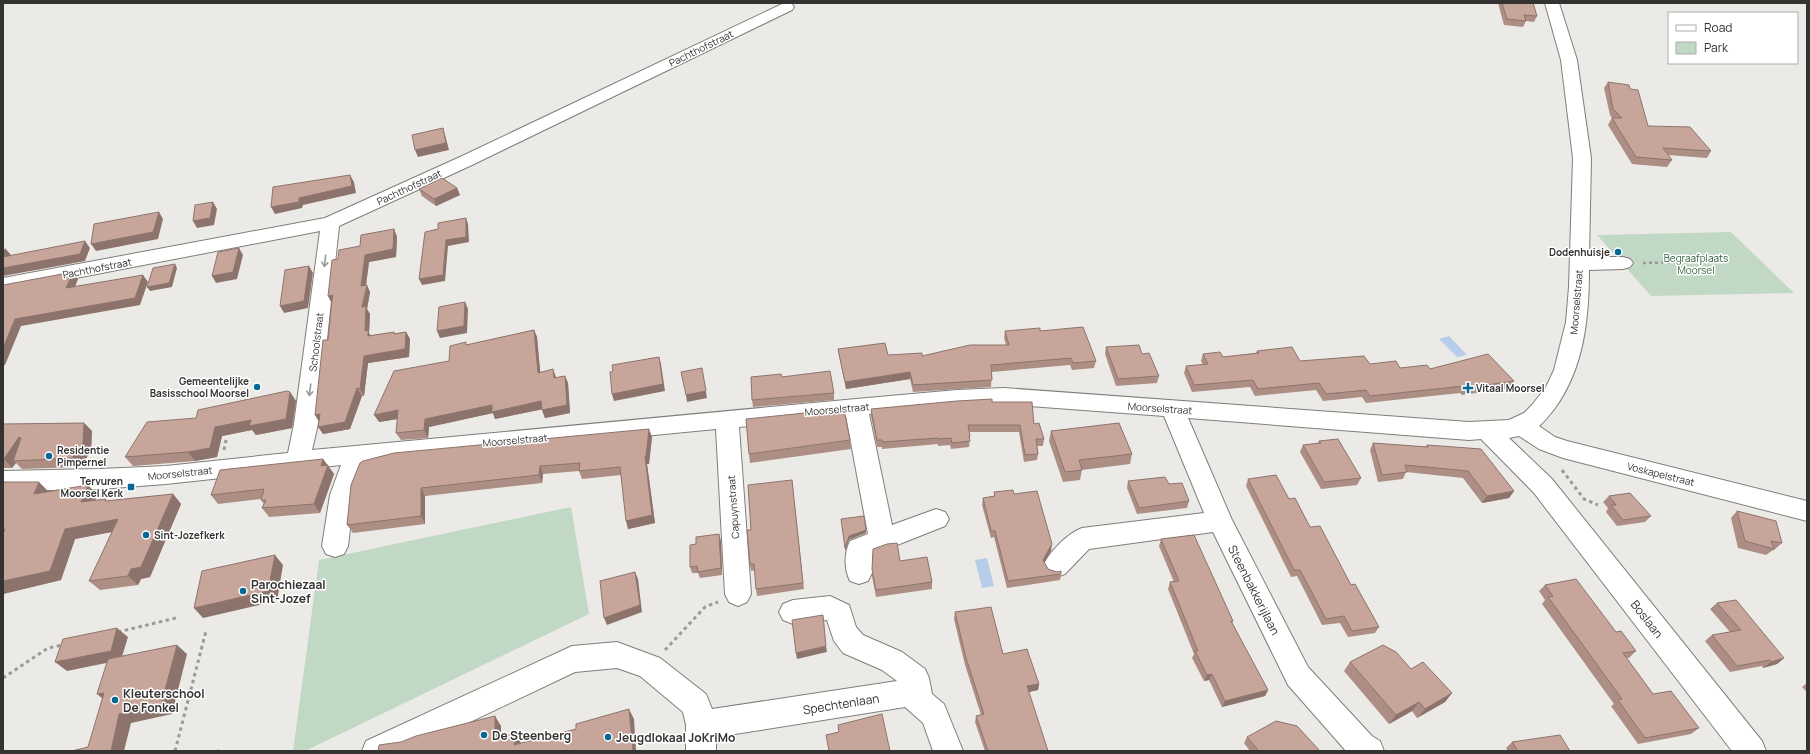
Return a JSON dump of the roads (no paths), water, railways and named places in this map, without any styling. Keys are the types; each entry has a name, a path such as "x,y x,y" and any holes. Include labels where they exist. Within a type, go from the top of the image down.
{"street":[{"name":"Moorselstraat","path":"3,481 160,475 856,407 957,398 1004,396 1397,426 1486,431 1517,427 1532,419 1548,402 1555,391 1565,370 1576,322 1582,158 1569,60 1552,3"},
{"name":"Pachthofstraat","path":"3,285 330,222 466,161 788,7"},
{"name":"Schoolstraat","path":"298,461 306,424 330,222"},
{"path":"1579,264 1622,263"},
{"path":"856,407 882,539"},
{"name":"Steenbakkerijlaan","path":"1172,408 1220,521 1298,676 1361,746 1369,751"},
{"name":"Capuynstraat","path":"727,420 738,594"},
{"name":"Boslaan","path":"1517,427 1552,478 1751,751"},
{"name":"Voskapelstraat","path":"1517,427 1547,443 1563,449 1807,511"},
{"name":"Boslaan","path":"1486,431 1552,478"},
{"path":"335,546 342,495 357,455"},
{"path":"860,573 859,549 936,519"},
{"path":"1056,566 1082,539 1220,521"},
{"path":"793,612 830,608 839,613 844,632 853,644 892,661 915,678 919,701"},
{"path":"377,751 572,659 617,655 650,667 696,704 701,738"},
{"name":"Spechtenlaan","path":"701,738 910,693 934,714 948,751"}],"water":[{"path":"1449,336 1467,355 1457,357 1439,339"},
{"path":"987,558 994,586 982,588 975,560"}],"place":[{"name":"Dodenhuisje","path":"1618,252"},
{"name":"Gemeentelijke Basisschool Moorsel","path":"257,387"},
{"name":"Vitaal Moorsel","path":"1468,388"},
{"name":"Residentie Pimpernel","path":"49,456"},
{"name":"Tervuren Moorsel Kerk","path":"131,487"},
{"name":"Sint-Jozefkerk","path":"146,535"},
{"name":"Parochiezaal Sint-Jozef","path":"243,591"},
{"name":"Kleuterschool De Fonkel","path":"115,700"},
{"name":"De Steenberg","path":"484,735"},
{"name":"Jeugdlokaal JoKriMo","path":"608,737"}],"park label":[{"name":"Begraafplaats Moorsel","path":"1696,264"}]}
